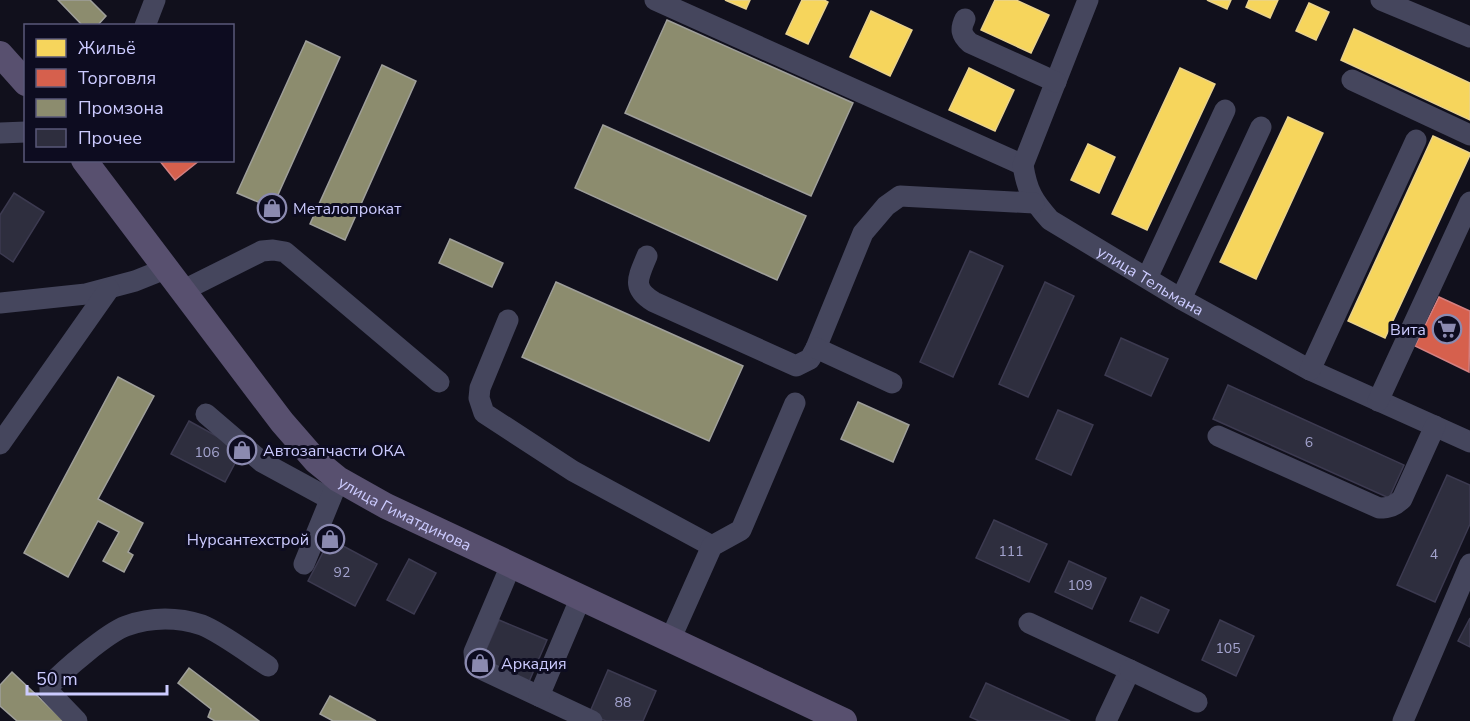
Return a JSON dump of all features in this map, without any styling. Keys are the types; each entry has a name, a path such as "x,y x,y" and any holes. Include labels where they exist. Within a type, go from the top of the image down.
{"main road":[{"path":"0,54 24,81"},
{"name":"улица Гиматдинова","path":"88,163 165,269 334,489 386,506 581,597 818,716 844,721"}],"street":[{"path":"146,24 155,0"},
{"path":"655,0 1023,165 1088,0"},
{"path":"1381,0 1470,37"},
{"path":"965,19 961,27 962,32 964,38 970,43 1056,82"},
{"path":"1352,80 1470,135"},
{"path":"1147,278 1225,110"},
{"path":"1181,299 1261,127"},
{"path":"0,133 24,132"},
{"path":"1310,370 1416,140"},
{"name":"улица Тельмана","path":"1023,165 1027,186 1034,203 1050,220 1181,299 1310,370 1470,442"},
{"path":"647,256 638,278 638,287 642,295 796,366 810,359 816,348 863,233 873,219 900,196 1034,203"},
{"path":"1378,401 1470,202"},
{"path":"182,291 262,251 273,249 285,252 439,382"},
{"path":"0,303 86,294 135,281 165,269"},
{"path":"0,444 109,289"},
{"path":"508,320 480,388 479,398 484,413 573,471 712,546"},
{"path":"816,348 892,383"},
{"path":"670,640 712,546 741,530 795,403"},
{"path":"206,414 262,462 334,489 304,564"},
{"path":"1218,436 1379,508 1388,508 1396,505 1402,499 1435,426"},
{"path":"1403,721 1470,564"},
{"path":"511,565 474,652 474,659 481,669 592,721"},
{"path":"539,696 581,597"},
{"path":"77,721 50,693 50,685 87,652 124,627 156,619 179,620 204,626 268,666"},
{"path":"1029,623 1197,702"},
{"path":"1106,721 1130,670"}],"building: Жильё":[{"path":"725,0 750,0 746,9"},
{"path":"802,0 828,2 808,44 786,34"},
{"path":"995,0 1016,0 1049,15 1031,53 981,30"},
{"path":"1207,0 1231,0 1227,9"},
{"path":"1249,0 1278,0 1270,18 1246,7"},
{"path":"1309,3 1329,12 1316,40 1296,31"},
{"path":"871,11 912,30 890,76 850,57"},
{"path":"1354,29 1470,83 1470,120 1341,60"},
{"path":"969,68 1014,90 995,131 949,110"},
{"path":"1180,68 1215,84 1147,230 1112,214"},
{"path":"1288,117 1323,133 1256,279 1220,262"},
{"path":"1433,136 1470,155 1385,338 1348,321"},
{"path":"1088,144 1115,157 1099,193 1071,180"}],"building: Торговля":[{"path":"161,162 198,162 175,180"},
{"name":"Вита","path":"1439,297 1470,311 1469,372 1415,346"}],"building: Промзона":[{"path":"58,0 90,0 106,16 99,24 81,24"},
{"path":"667,20 853,103 811,196 625,113"},
{"path":"306,41 340,57 272,208 237,193"},
{"path":"382,65 416,81 345,240 310,224"},
{"path":"603,125 806,216 777,280 575,188"},
{"path":"450,239 503,263 492,287 439,263"},
{"path":"556,282 743,366 709,441 522,357"},
{"path":"118,377 154,396 98,499 143,523 128,552 133,555 124,572 103,561 119,532 98,521 68,577 24,553"},
{"path":"858,402 909,425 893,462 841,439"},
{"path":"189,668 259,721 215,721 208,717 211,709 178,683"},
{"path":"12,672 64,721 17,721 0,706 0,685"},
{"path":"330,696 376,721 333,721 320,714"}],"building: Прочее":[{"path":"14,193 44,212 13,262 0,253 0,215"},
{"path":"970,251 1003,266 953,377 920,362"},
{"path":"1045,282 1074,296 1028,397 999,384"},
{"path":"1121,338 1168,359 1151,396 1105,375"},
{"path":"1228,385 1404,465 1389,498 1213,419"},
{"path":"1058,410 1093,425 1071,475 1036,459"},
{"path":"189,421 242,450 225,482 171,454"},
{"path":"1447,475 1470,485 1470,524 1435,602 1397,585"},
{"path":"994,520 1047,544 1029,582 976,558"},
{"path":"330,539 377,564 355,606 308,581"},
{"path":"409,559 436,573 414,614 387,600"},
{"path":"1069,561 1106,578 1092,609 1055,592"},
{"path":"1141,597 1169,610 1158,633 1130,621"},
{"path":"1470,618 1470,647 1458,641"},
{"path":"499,620 547,640 528,684 480,663"},
{"path":"1220,620 1254,636 1236,676 1202,660"},
{"path":"608,670 656,691 643,721 606,721 589,714"},
{"path":"986,683 1070,721 979,721 970,717"}],"place":[{"name":"Металопрокат","path":"272,208"},
{"name":"Вита","path":"1447,329"},
{"name":"Автозапчасти ОКА","path":"242,450"},
{"name":"Нурсантехстрой","path":"330,539"},
{"name":"Аркадия","path":"480,663"}]}
